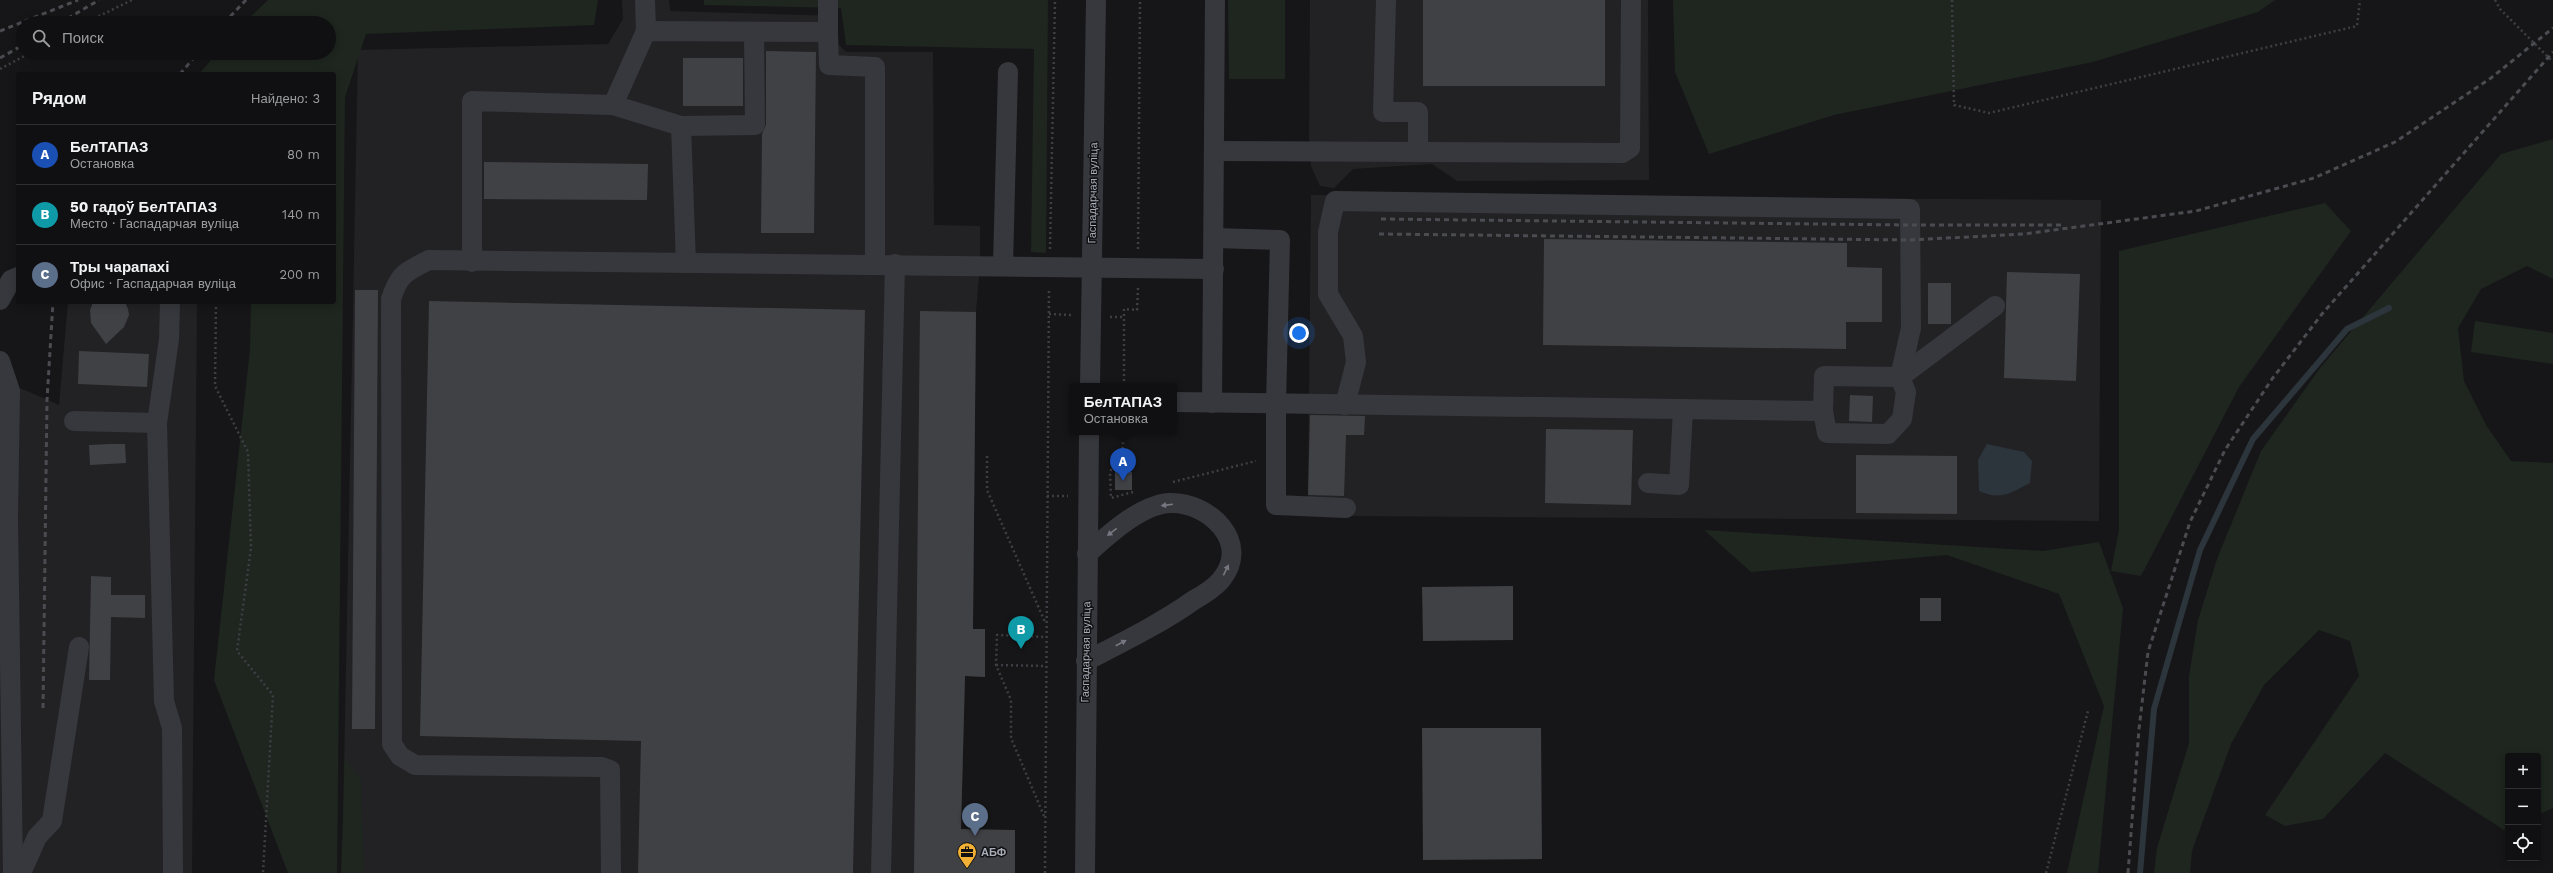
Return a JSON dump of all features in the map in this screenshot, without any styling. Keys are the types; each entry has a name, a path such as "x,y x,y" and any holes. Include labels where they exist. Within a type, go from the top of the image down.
{"street":[{"path":"613,105 646,31 645,0"},
{"path":"828,0 829,65 874,67 875,264"},
{"name":"Гаспадарчая вуліца","path":"1090,383 1096,0"},
{"path":"1212,403 1215,0"},
{"path":"1386,0 1383,112 1418,112 1418,152"},
{"path":"1215,151 1622,153 1630,148 1630,0"},
{"path":"646,31 828,32"},
{"path":"472,262 472,101 613,105 681,126 755,125 754,32"},
{"path":"1003,265 1008,72"},
{"path":"681,126 686,263"},
{"path":"1345,405 1356,362 1353,336 1328,294 1328,232 1335,202 1910,209 1911,328 1900,378 1906,392 1902,419 1888,434 1827,433 1823,411 1824,376 1900,378 1995,306"},
{"path":"1214,238 1280,240 1276,404 1276,505 1346,508"},
{"path":"611,873 610,770 602,767 415,765 400,756 392,744 391,300 397,280 410,269 429,260 472,262 1003,265 1214,269"},
{"path":"881,873 895,264"},
{"path":"0,300 11,280 16,278"},
{"path":"170,304 169,339 157,423 164,701 172,728 174,873"},
{"path":"0,361 10,391 4,518 13,873"},
{"path":"1177,402 1823,411"},
{"path":"1648,483 1680,485 1683,409"},
{"path":"74,421 157,423"},
{"name":"Гаспадарчая вуліца","path":"1084,873 1089,435"},
{"path":"1086,661 1167,619 1221,580 1231,560 1230,539 1216,521 1197,508 1168,503 1138,514 1110,532 1087,554"},
{"path":"21,873 37,837 52,821 79,647"}],"path":[{"path":"99,16 132,0"},
{"path":"1045,873 1047,496 1054,0"},
{"path":"1124,383 1124,310 1137,310 1140,0"},
{"path":"1952,0 1954,105 1989,113 2357,26 2360,0"},
{"path":"2495,0 2500,9 2553,62"},
{"path":"0,70 18,60"},
{"path":"216,304 215,386 248,452 251,548 237,650 273,695 263,873"},
{"path":"1123,435 1123,448 1110,472 1111,498 1141,490"},
{"path":"987,456 987,490 1046,624"},
{"path":"1171,482 1276,456"},
{"path":"1047,496 1068,496"},
{"path":"1045,818 1011,738 1011,700 996,665 997,635 1046,637"},
{"path":"996,665 1046,666"},
{"path":"2046,873 2088,711"}],"shaded area":[{"path":"268,0 598,0 594,25 366,34 345,97 337,873 288,873 214,680 250,349 251,304 336,304 336,72 201,72 211,60 336,60 336,16 251,16"},
{"path":"622,0 669,0 670,11 838,16 838,44 846,52 933,52 934,225 980,226 980,265 976,312 973,629 985,629 985,677 965,676 961,829 975,873 342,873 358,50 608,44 623,19"},
{"path":"704,0 1048,0 1046,253 1031,252 1034,49 846,45 841,8 704,5"},
{"path":"1228,0 1285,0 1285,79 1229,79"},
{"path":"1310,0 1648,0 1649,180 1457,181 1432,164 1353,169 1334,188 1320,186 1311,166 1309,139"},
{"path":"1673,0 2275,0 2258,12 2093,62 1834,115 1709,154 1675,72"},
{"path":"2553,139 2553,279 2527,266 2481,289 2458,328 2464,381 2486,425 2511,461 2553,463 2553,808 2541,814 2541,753 2505,753 2504,830 2385,753 2323,819 2285,826 2265,815 2359,676 2350,641 2319,630 2264,685 2231,744 2192,851 2190,873 2154,873 2157,848 2189,743 2189,676 2198,620 2217,559 2261,451 2320,368 2501,154"},
{"path":"1311,195 2101,200 2099,521 1351,516 1351,499 1308,498"},
{"path":"2325,203 2351,231 2239,387 2141,576 2111,571 2119,530 2119,251"},
{"path":"68,304 197,304 192,873 0,873 0,389 20,388 59,405"},
{"path":"2475,321 2553,333 2553,364 2471,352"},
{"path":"1987,444 2024,452 2032,461 2030,483 2011,493 2000,496 1979,491 1978,460"},
{"path":"1704,530 2043,551 2099,542 2123,608 2098,873 2067,873 2104,706 2059,594 1947,555 1751,572"},
{"path":"345,759 361,779 364,873 341,873"}],"building":[{"path":"1423,0 1605,0 1605,86 1423,86"},
{"path":"766,51 816,52 814,233 761,233 762,134 766,125"},
{"path":"683,58 743,58 743,106 683,106"},
{"path":"484,162 648,164 647,200 484,199"},
{"path":"1544,239 1847,243 1847,267 1882,268 1882,322 1846,322 1846,349 1543,345"},
{"path":"2007,272 2080,274 2076,381 2004,378"},
{"path":"1928,283 1951,283 1951,324 1928,324"},
{"path":"355,290 378,290 375,729 352,729"},
{"path":"429,301 865,310 853,873 638,873 641,741 420,736"},
{"path":"92,304 126,304 129,315 124,327 106,344 91,323 90,310"},
{"path":"920,311 976,312 973,629 985,629 985,677 965,676 961,829 1015,830 1015,873 914,873"},
{"path":"79,351 149,354 147,387 78,384"},
{"path":"1850,395 1873,396 1872,422 1849,421"},
{"path":"1310,415 1365,416 1364,435 1346,435 1344,496 1308,495"},
{"path":"1546,429 1633,430 1631,505 1545,503"},
{"path":"125,444 126,463 90,465 89,445"},
{"path":"1856,455 1957,456 1957,514 1856,513"},
{"path":"1115,472 1132,472 1132,490 1115,490"},
{"path":"91,576 111,577 111,595 145,595 145,618 111,617 110,680 89,680"},
{"path":"1513,586 1513,640 1423,641 1422,587"},
{"path":"1920,598 1941,598 1941,621 1920,621"},
{"path":"1422,728 1541,728 1542,859 1423,860"}],"waterway":[{"path":"2140,873 2154,709 2200,550 2253,439 2347,329 2389,308"}],"railway":[{"path":"38,16 78,0"},
{"path":"72,16 99,0"},
{"path":"231,16 246,0"},
{"path":"0,31 16,25"},
{"path":"1379,234 1910,240 2024,234 2196,211 2314,178 2395,142 2491,78 2553,28"},
{"path":"0,58 16,49"},
{"path":"2128,873 2139,729 2148,652 2190,522 2225,450 2272,379 2322,314 2553,52"},
{"path":"182,72 192,60"},
{"path":"1381,219 1906,225 2063,225"},
{"path":"43,708 47,400 53,304"}],"place":[{"name":"БелТАПАЗ","path":"1123,481"},
{"name":"50 гадоў БелТАПАЗ","path":"1021,649"},
{"name":"Тры чарапахі","path":"975,836"},
{"name":"АБФ","path":"967,869"}]}
